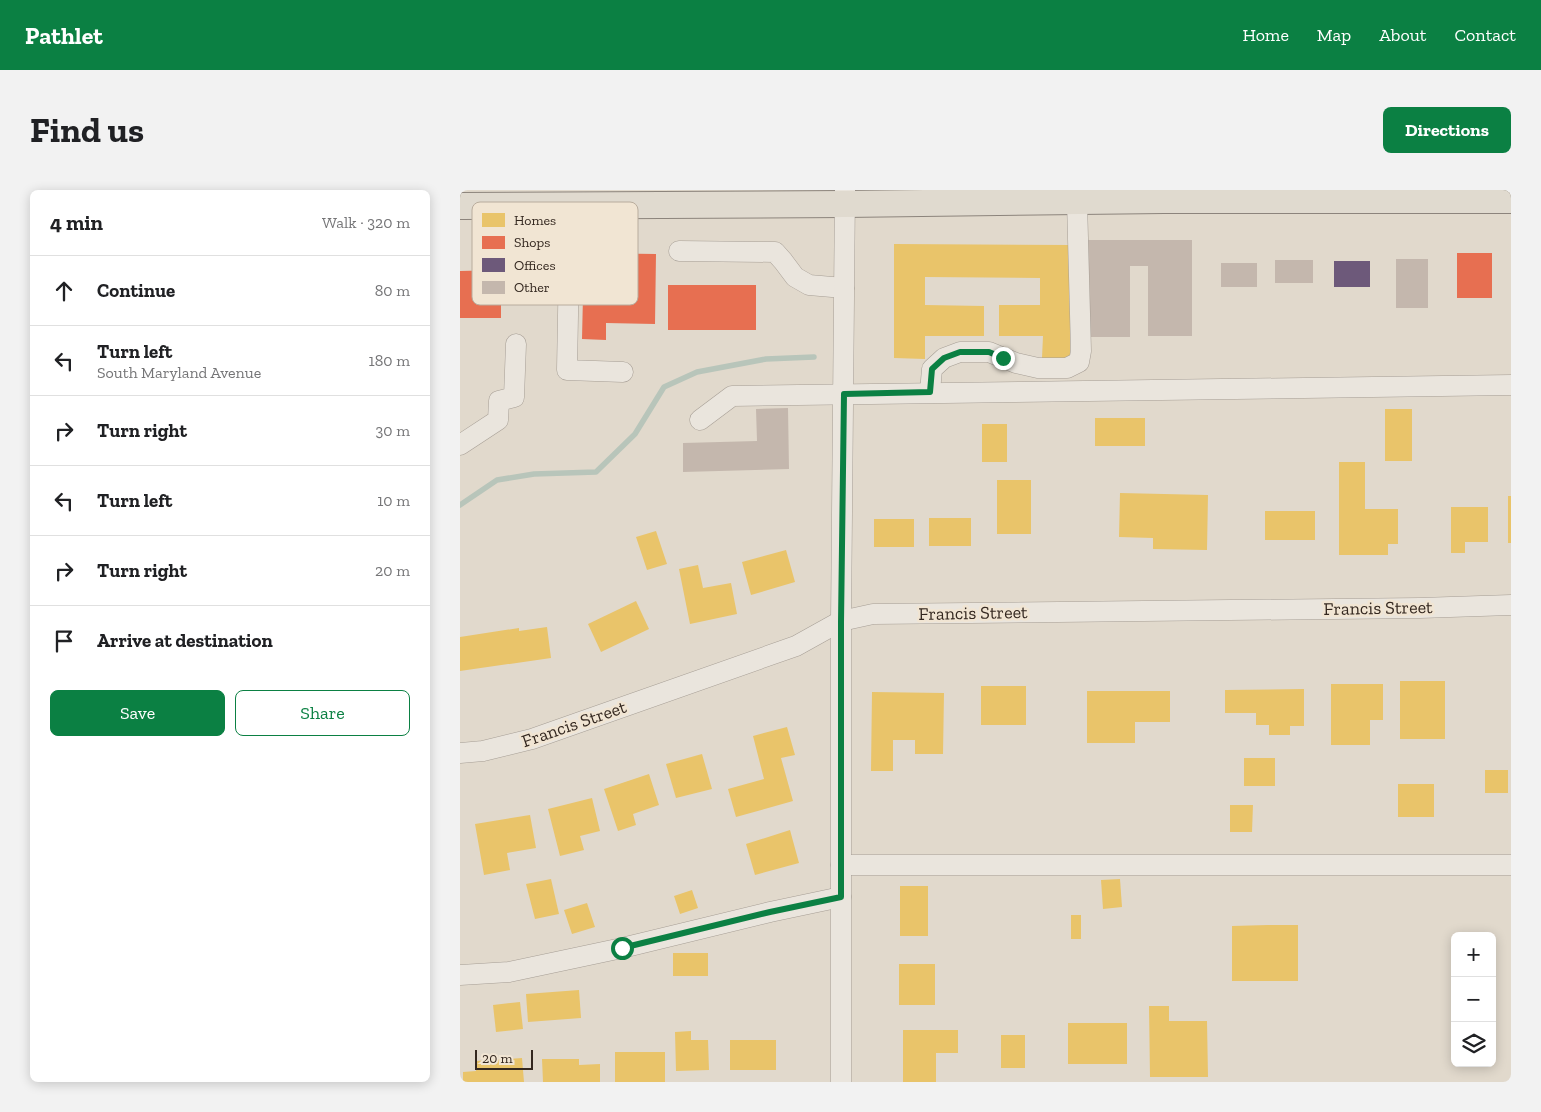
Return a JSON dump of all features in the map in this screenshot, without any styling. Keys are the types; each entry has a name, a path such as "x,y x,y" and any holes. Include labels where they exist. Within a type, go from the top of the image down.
{"main road":[{"path":"638,204 845,197 1077,201 1419,195 1511,200"}],"street":[{"path":"841,1082 841,622 845,197"},
{"path":"930,392 932,369 944,358 960,352 989,352 1016,364 1038,368 1067,368 1079,362 1081,351 1077,201"},
{"path":"679,251 775,252 795,277 809,285 844,288"},
{"path":"568,305 567,370 623,372"},
{"path":"460,445 498,420 499,401 514,397 516,344"},
{"path":"700,420 732,396 1511,385"},
{"name":"Francis Street","path":"460,753 483,751 532,739 796,646 841,622 873,614 1420,608 1511,605"},
{"path":"841,865 1511,865"},
{"path":"460,975 509,972 841,897"}],"building: Homes":[{"path":"894,244 1071,245 1070,358 1042,358 1043,336 999,336 999,305 1040,305 1040,278 925,277 925,305 984,306 984,336 925,336 925,359 894,358"},
{"path":"1385,409 1412,409 1412,461 1385,461"},
{"path":"1095,418 1145,418 1145,446 1095,446"},
{"path":"982,424 1007,424 1007,462 982,462"},
{"path":"1339,462 1365,462 1365,509 1398,509 1398,544 1388,544 1388,555 1339,555"},
{"path":"997,480 1031,480 1031,534 997,534"},
{"path":"1120,493 1208,495 1207,550 1153,549 1153,538 1119,537"},
{"path":"1508,496 1511,496 1511,543 1508,543"},
{"path":"1451,507 1488,507 1488,542 1465,542 1465,553 1451,553"},
{"path":"1265,511 1315,511 1315,540 1265,540"},
{"path":"929,518 971,518 971,546 929,546"},
{"path":"874,519 914,519 914,547 874,547"},
{"path":"656,531 667,564 647,570 636,537"},
{"path":"786,550 795,582 751,595 742,562"},
{"path":"698,565 703,588 731,583 737,614 690,624 679,569"},
{"path":"636,601 649,629 601,652 588,624"},
{"path":"547,627 551,658 460,671 460,637 519,628 519,631"},
{"path":"1400,681 1445,681 1445,739 1400,739"},
{"path":"1331,684 1383,684 1383,720 1370,720 1370,745 1331,745"},
{"path":"981,686 1026,686 1026,725 981,725"},
{"path":"1304,689 1304,726 1290,726 1290,735 1269,735 1269,725 1256,725 1256,713 1225,713 1225,690"},
{"path":"1087,691 1170,691 1170,722 1135,722 1135,743 1087,743"},
{"path":"872,692 944,693 943,754 915,754 915,740 893,740 893,771 871,771"},
{"path":"787,727 795,755 781,758 793,801 736,817 728,789 764,779 753,736"},
{"path":"702,754 712,789 676,798 666,764"},
{"path":"1244,758 1275,758 1275,786 1244,786"},
{"path":"1485,770 1508,770 1508,793 1485,793"},
{"path":"649,774 659,805 633,814 636,825 618,831 604,789"},
{"path":"1398,784 1434,784 1434,817 1398,817"},
{"path":"592,798 600,831 580,836 584,850 560,856 548,809"},
{"path":"1230,805 1253,805 1252,832 1230,832"},
{"path":"530,815 536,848 507,853 510,870 484,875 475,824"},
{"path":"790,830 799,863 755,875 746,844"},
{"path":"551,879 559,914 535,919 526,884"},
{"path":"1120,879 1122,907 1103,909 1101,880"},
{"path":"900,886 928,886 928,936 900,936"},
{"path":"692,890 698,908 680,914 674,896"},
{"path":"587,903 595,927 572,934 564,910"},
{"path":"1071,915 1081,915 1081,939 1071,939"},
{"path":"1298,925 1298,981 1232,981 1232,926"},
{"path":"673,953 708,953 708,976 673,976"},
{"path":"899,964 935,964 935,1005 899,1005"},
{"path":"579,990 581,1018 528,1022 526,994"},
{"path":"520,1002 523,1029 496,1032 493,1005"},
{"path":"1149,1006 1169,1006 1169,1021 1207,1021 1208,1077 1150,1077"},
{"path":"1068,1023 1127,1023 1127,1064 1068,1064"},
{"path":"903,1030 958,1030 958,1053 936,1053 936,1082 903,1082"},
{"path":"691,1031 691,1040 708,1040 709,1070 676,1071 675,1032"},
{"path":"1001,1035 1025,1035 1025,1068 1001,1068"},
{"path":"730,1040 776,1040 776,1070 730,1070"},
{"path":"615,1052 665,1052 665,1082 615,1082"},
{"path":"522,1058 524,1082 463,1082 463,1072 476,1071 476,1061"},
{"path":"542,1059 579,1059 579,1065 600,1064 600,1082 543,1082"}],"building: Shops":[{"path":"1457,253 1492,253 1492,298 1457,298"},
{"path":"638,254 656,254 655,324 606,323 606,340 582,339 583,305 638,305"},
{"path":"460,271 472,271 472,305 501,305 501,318 460,318"},
{"path":"668,285 756,285 756,330 668,330"}],"building: Offices":[{"path":"1334,261 1370,261 1370,287 1334,287"}],"building: Other":[{"path":"1086,240 1192,240 1192,336 1148,336 1148,266 1130,266 1130,337 1086,337"},
{"path":"1396,259 1428,259 1428,308 1396,308"},
{"path":"1275,260 1313,260 1313,283 1275,283"},
{"path":"1221,263 1257,263 1257,287 1221,287"},
{"path":"788,408 789,469 683,472 683,443 757,441 756,409"}],"waterway":[{"path":"460,505 497,480 534,474 596,472 635,434 664,387 697,372 766,359 814,357"}],"route":[{"path":"622,948 841,897 841,622 844,394 930,392 932,369 944,358 960,352 989,352 1003,358"}]}
